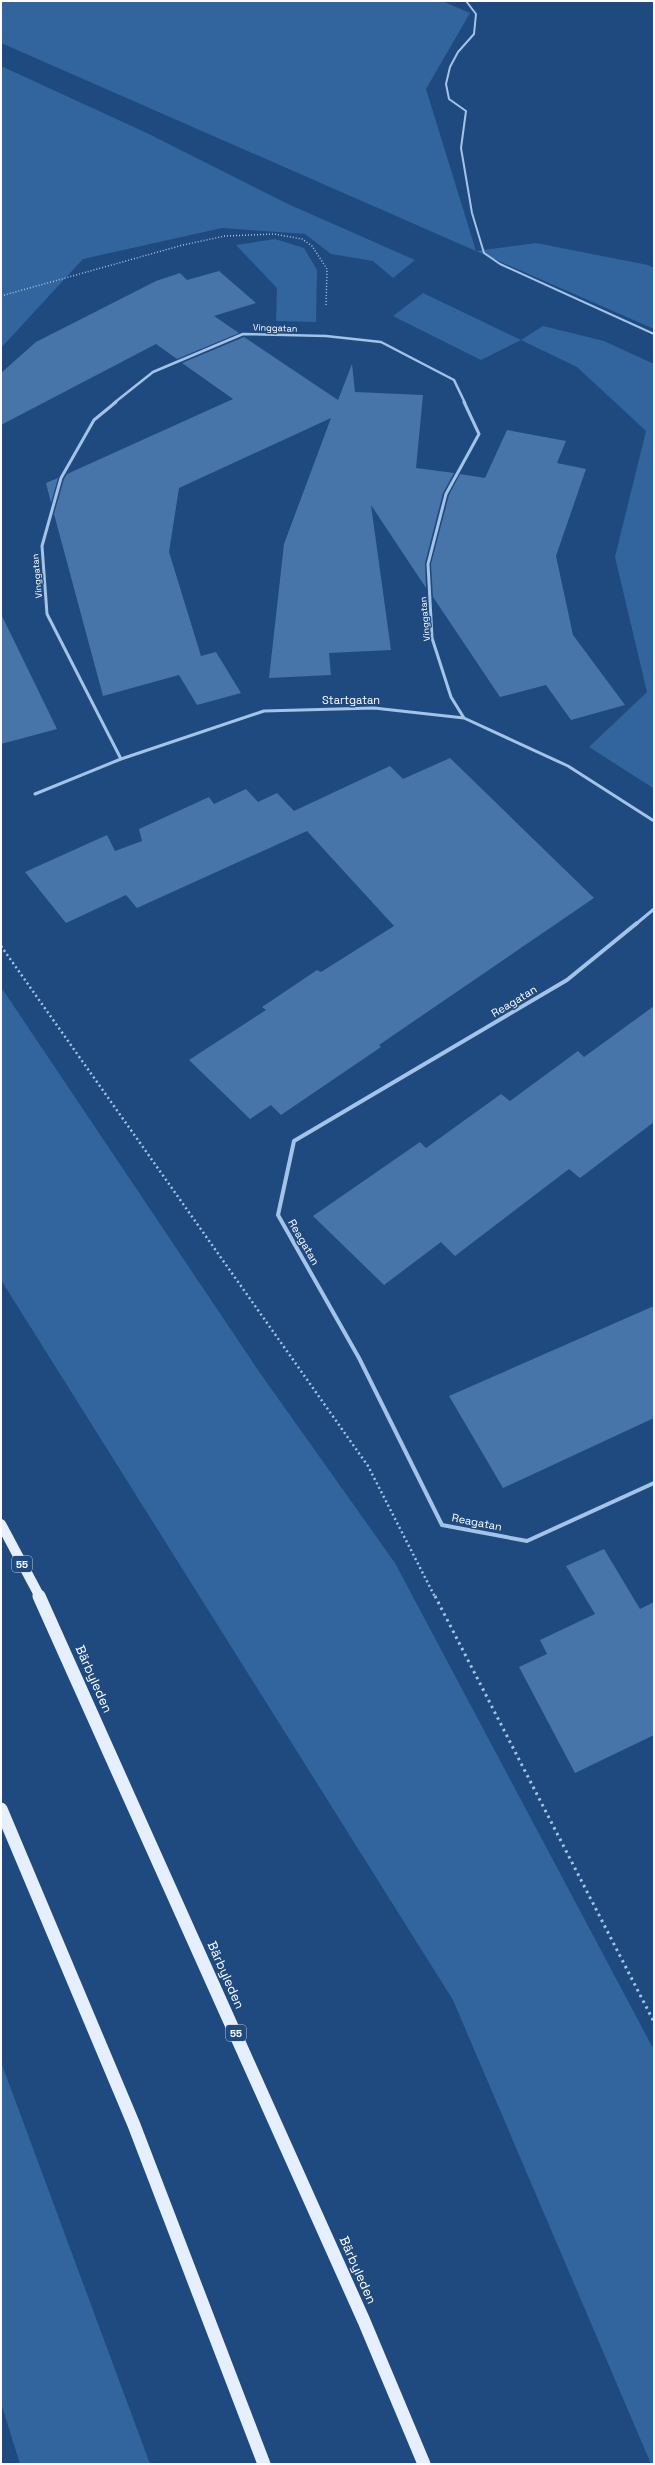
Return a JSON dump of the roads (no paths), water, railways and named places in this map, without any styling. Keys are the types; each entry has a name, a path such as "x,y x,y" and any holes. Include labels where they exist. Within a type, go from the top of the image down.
{"main road":[{"name":"Bärbyleden","path":"1,1524 43,1603 364,2321 424,2464"},
{"path":"1,1809 134,2125 264,2464"}],"street":[{"name":"Vinggatan","path":"121,759 47,614 42,546 61,478 94,420 153,372 243,334 326,336 381,342 454,380 479,434 446,494 428,564 432,638 451,697 464,718"},
{"name":"Startgatan","path":"35,794 121,759 264,711 374,708 464,718 568,766 654,821"},
{"name":"Reagatan","path":"654,909 566,980 294,1141 278,1215 359,1358 442,1525 527,1541 654,1483"}],"lane":[{"path":"466,1 476,14 474,34 458,52 450,67 446,84 449,99 466,111 461,148 472,213 484,253 500,264 654,334"}]}
